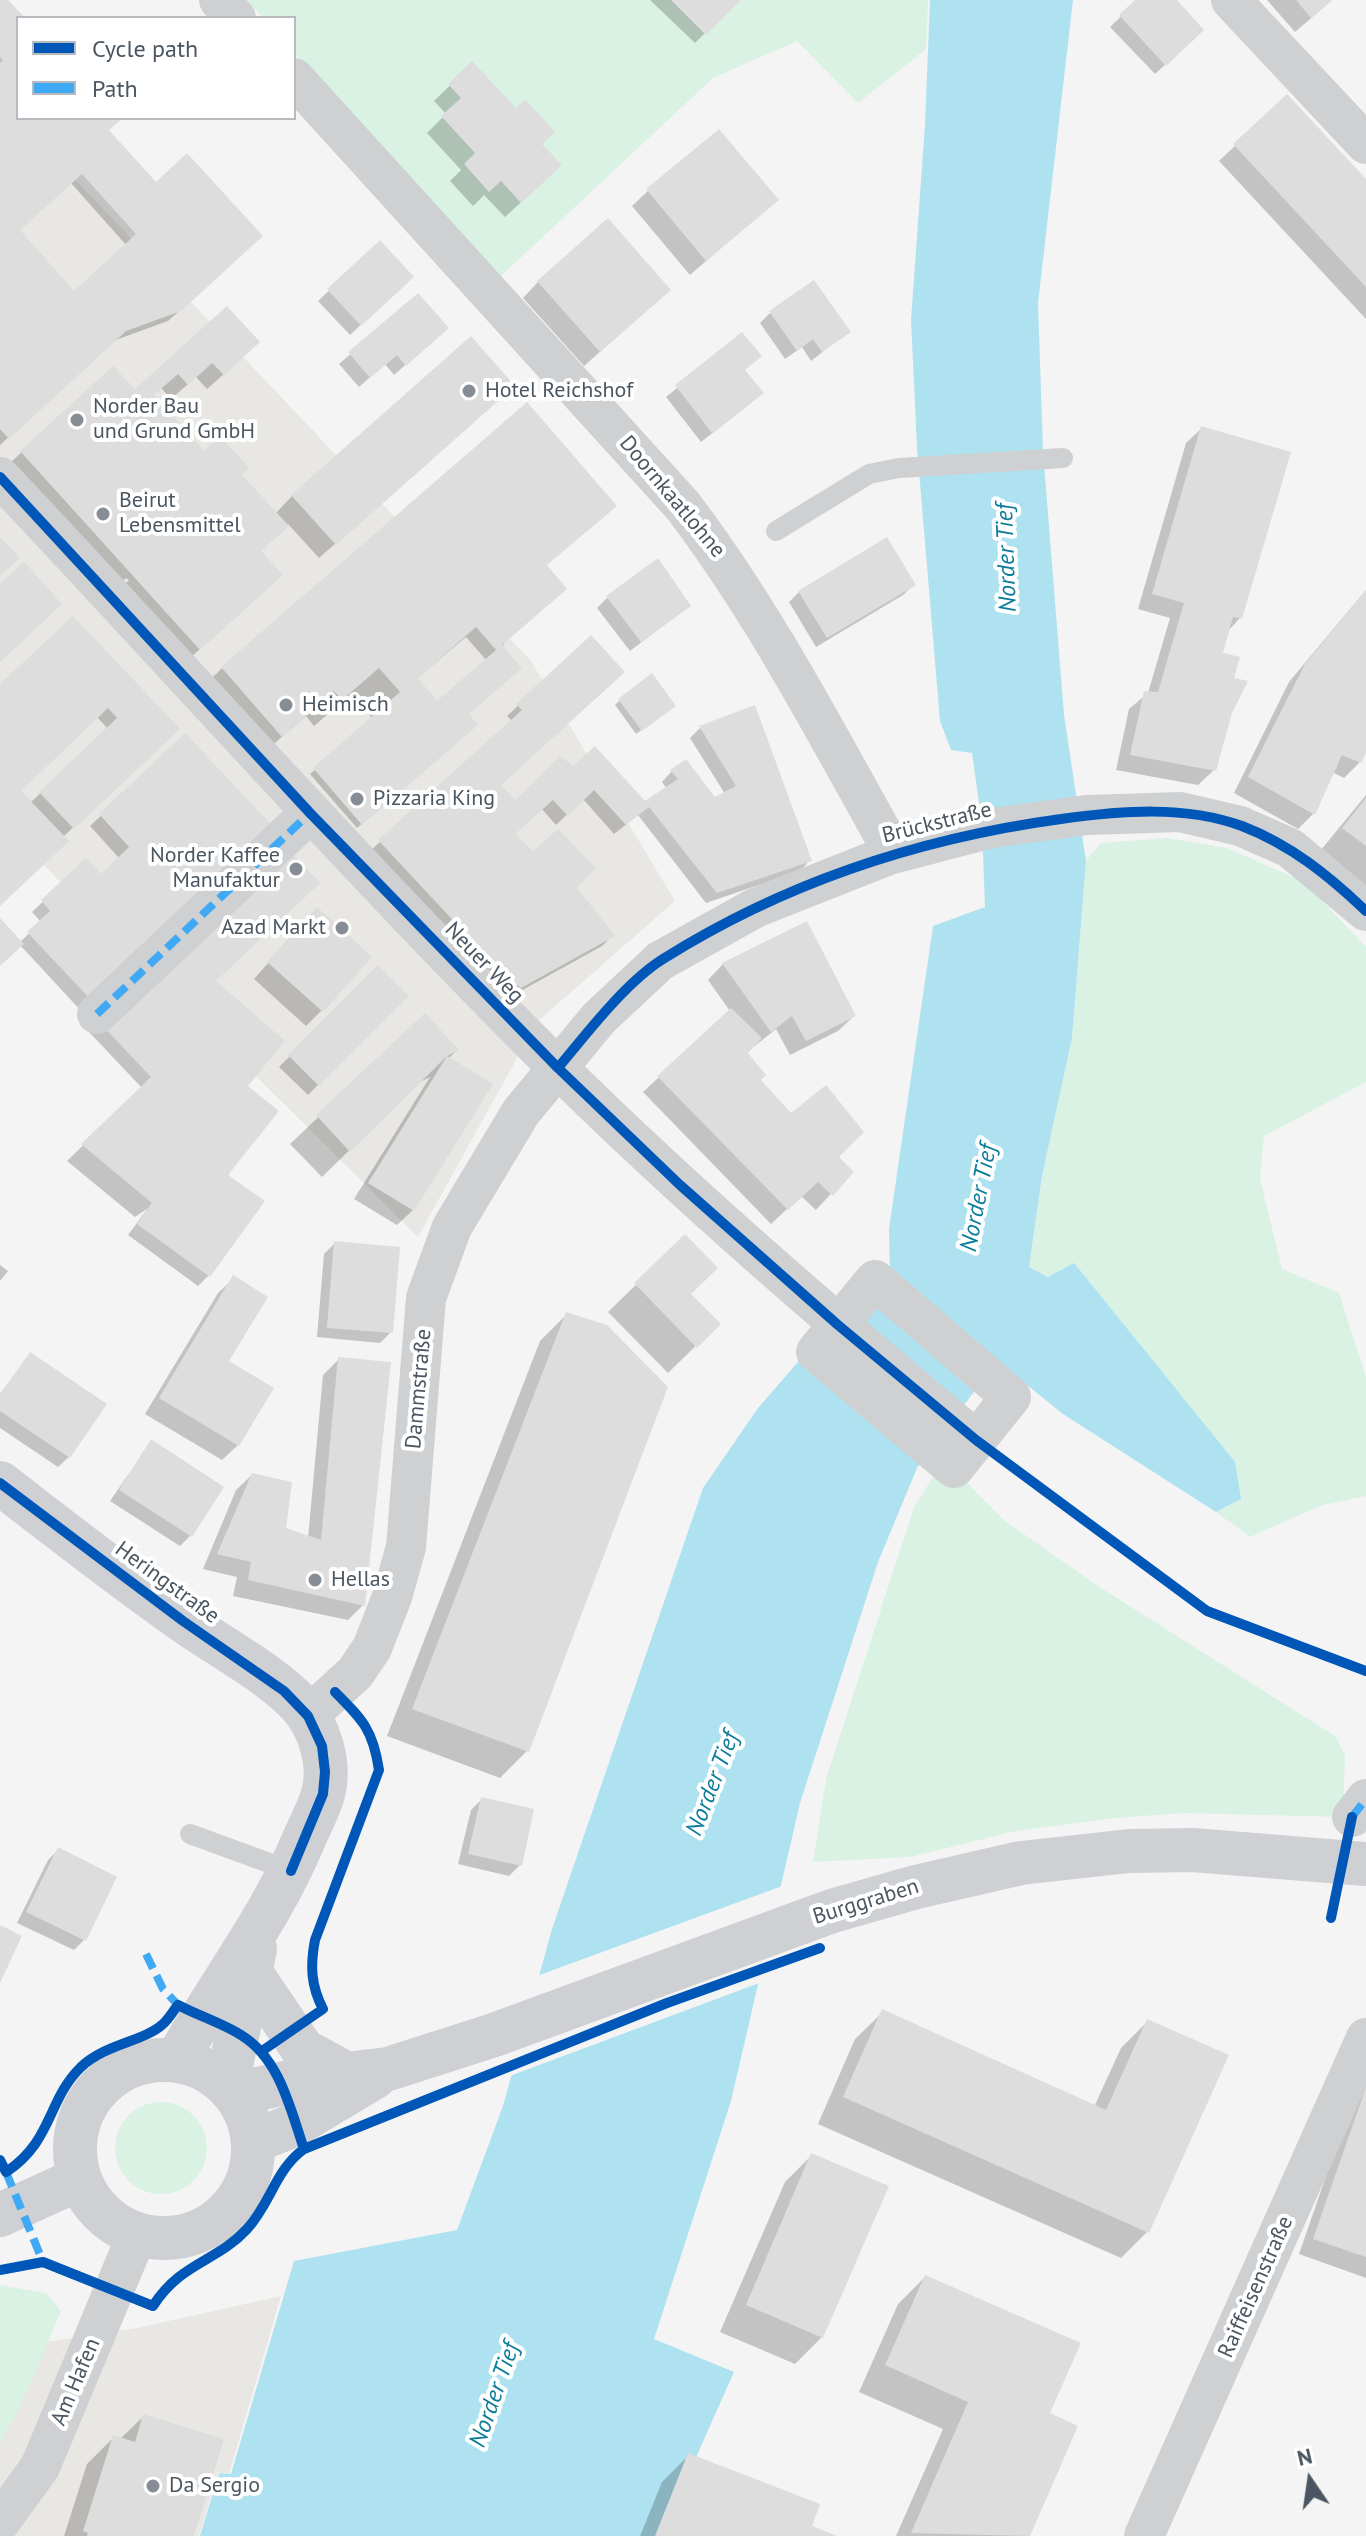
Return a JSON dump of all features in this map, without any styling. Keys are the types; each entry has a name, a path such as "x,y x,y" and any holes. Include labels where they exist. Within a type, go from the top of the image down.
{"main road":[{"name":"Heringstraße","path":"0,1483 183,1621 284,1691 308,1716"},
{"path":"231,2089 254,1954 323,1794 325,1772 322,1746 308,1716"},
{"name":"Burggraben","path":"231,2089 367,2071 494,2035 832,1911 916,1887 1021,1863 1129,1851 1193,1850 1366,1864"},
{"path":"177,2060 200,2017 254,1954"},
{"path":"254,1954 303,2050 367,2071"},
{"path":"177,2060 204,2068 231,2089 248,2116 254,2141 250,2176 233,2207 206,2229 172,2239 137,2235 110,2220 92,2203 79,2179 76,2132 88,2101 112,2076 143,2061 177,2060"},
{"name":"Burggraben","path":"254,2141 295,2125 367,2071"},
{"path":"0,2215 79,2179"}],"street":[{"path":"219,0 234,16"},
{"path":"1231,0 1366,144"},
{"name":"Doornkaatlohne","path":"296,80 683,506 728,565 784,656 884,836 889,855"},
{"name":"Neuer Weg","path":"0,477 310,813 558,1068 680,1185 838,1325 976,1440 1011,1397 875,1280 838,1325"},
{"name":"Brückstraße","path":"558,1068 599,1018 660,961 755,908 889,855 971,833 1087,815 1180,812 1240,826 1290,848 1366,911"},
{"path":"97,1014 310,813"},
{"name":"Dammstraße","path":"308,1716 355,1673 372,1648 392,1597 406,1547 426,1298 452,1227 521,1112 558,1068"},
{"name":"Raiffeisenstraße","path":"1144,2536 1366,2038"},
{"name":"Am Hafen","path":"0,2522 40,2467 137,2235"}],"lane":[{"path":"776,531 869,474 899,468 1063,458"},
{"path":"190,1834 291,1871"}],"shaded area":[{"path":"0,100 531,661 675,901 537,1022 418,1237 0,822"},
{"path":"281,2296 229,2474 218,2472 199,2536 0,2536 0,2349 137,2328"}],"green space":[{"path":"247,0 928,0 926,49 858,103 797,41 713,78 500,277 296,54 296,16 261,16"},
{"path":"1167,838 1227,848 1304,882 1366,947 1366,1082 1264,1136 1260,1179 1282,1269 1339,1293 1366,1377 1366,1496 1322,1505 1250,1537 1216,1512 1241,1499 1048,1277 1029,1267 1042,1176 1072,1038 1086,861 1101,843"},
{"path":"944,1460 1005,1521 1101,1588 1335,1736 1345,1755 1343,1817 1184,1813 1115,1818 1016,1831 910,1857 813,1862 826,1779 914,1507"},
{"path":"161,2102 179,2106 193,2116 203,2130 207,2148 203,2166 193,2180 179,2190 161,2194 143,2190 129,2180 119,2166 115,2148 119,2130 129,2116 143,2106"},
{"path":"0,2285 46,2293 61,2311 19,2410 0,2443"}],"water":[{"name":"Norder Tief","path":"930,0 1073,0 1038,303 1043,451 1064,715 1086,861 1072,1038 1042,1176 1029,1267 1048,1277 1074,1263 1235,1462 1241,1499 1216,1512 1063,1414 997,1361 917,1468 878,1562 800,1803 731,2101 654,2339 734,2372 661,2536 200,2536 219,2473 231,2474 294,2261 457,2230 503,2106 552,1929 703,1488 758,1408 805,1354 890,1280 889,1229 933,926 985,907 982,824 972,753 951,750 940,721 917,447 911,320 925,125"}],"pier":[{"path":"785,1885 762,1982 507,2077 534,1977"}],"building":[{"path":"0,0 8,0 23,16 16,16 16,120 121,120 109,130 156,182 187,153 263,236 181,311 126,331 9,439 0,429 0,63 3,61 0,57","holes":["82,174 136,234 74,291 20,230"]},
{"path":"671,0 741,0 706,35"},
{"path":"1135,0 1177,0 1204,30 1166,66 1119,15"},
{"path":"1296,0 1332,0 1311,18"},
{"path":"472,61 516,108 525,99 555,132 542,144 562,165 521,203 501,181 489,192 464,164 475,153 441,116 461,98 448,84"},
{"path":"1287,94 1366,179 1366,287 1233,144"},
{"path":"719,129 779,200 706,261 646,189"},
{"path":"608,218 671,290 600,352 537,281"},
{"path":"380,240 414,277 361,326 327,289"},
{"path":"814,280 851,332 822,352 813,339 797,351 769,311"},
{"path":"418,293 449,328 406,366 397,355 370,378 348,352"},
{"path":"227,306 260,342 224,375 212,363 188,385 178,374 154,395 204,451 220,436 249,468 242,475 289,526 261,551 283,575 200,650 20,451 113,366 135,389"},
{"path":"742,332 762,356 745,370 764,393 712,433 675,385"},
{"path":"471,336 515,386 336,545 291,495"},
{"path":"527,402 617,506 547,565 567,589 502,645 522,668 469,714 478,725 362,825 313,768 400,692 379,668 342,700 334,691 282,737 221,667","holes":["476,627 496,650 437,701 418,678"]},
{"path":"1201,426 1291,452 1242,619 1233,617 1223,653 1240,657 1234,678 1248,681 1232,713 1216,771 1130,755 1144,691 1158,692 1184,603 1152,594"},
{"path":"0,537 20,558 0,576"},
{"path":"887,537 916,585 827,638 798,591"},
{"path":"658,558 691,606 641,642 606,596"},
{"path":"24,562 62,604 0,662 0,584"},
{"path":"1366,590 1366,753 1361,763 1342,755 1315,815 1248,777 1305,664"},
{"path":"73,616 180,729 74,829 39,792 117,718 108,708 21,791 69,841 0,906 0,684"},
{"path":"591,635 625,672 501,785 515,800 560,756 573,766 595,746 645,801 678,779 670,770 686,759 715,797 736,786 699,726 755,705 812,861 717,893 649,807 626,825 594,790 568,816 553,800 515,834 533,851 558,829 596,868 577,888 615,936 521,988 505,976 378,840 522,710 516,704"},
{"path":"652,673 676,706 642,731 618,699"},
{"path":"185,733 279,833 95,1004 27,932 50,911 41,900 86,858 101,874 129,847 99,814"},
{"path":"1366,798 1366,846 1342,828"},
{"path":"285,846 320,883 216,981 285,1041 248,1086 279,1111 228,1175 265,1201 210,1277 137,1224 152,1203 81,1144 151,1077 98,1021"},
{"path":"317,907 372,957 323,1012 267,962"},
{"path":"0,918 24,944 0,966"},
{"path":"807,921 856,1016 806,1041 792,1016 771,1032 722,963"},
{"path":"378,965 409,996 319,1086 288,1055"},
{"path":"731,1008 762,1038 748,1053 766,1075 761,1080 791,1113 826,1085 864,1132 839,1157 854,1172 833,1196 818,1182 788,1210 657,1076"},
{"path":"425,1013 459,1050 447,1056 350,1152 316,1115"},
{"path":"447,1056 493,1084 414,1211 368,1183"},
{"path":"685,1234 718,1268 691,1294 721,1324 697,1348 634,1283"},
{"path":"334,1241 400,1247 393,1333 327,1328"},
{"path":"233,1275 268,1297 229,1361 274,1388 239,1446 159,1398"},
{"path":"566,1312 607,1325 668,1387 529,1752 412,1709"},
{"path":"30,1352 107,1404 70,1458 0,1411 0,1395"},
{"path":"338,1357 391,1362 365,1606 248,1580 251,1562 217,1554 252,1473 292,1482 286,1528 321,1540"},
{"path":"151,1439 224,1487 192,1537 119,1490"},
{"path":"481,1797 534,1809 522,1866 468,1854"},
{"path":"58,1847 117,1877 86,1941 26,1912"},
{"path":"0,1925 22,1936 0,1983"},
{"path":"882,2009 1106,2110 1147,2019 1229,2055 1149,2233 843,2097"},
{"path":"1366,2087 1366,2257 1313,2239"},
{"path":"811,2153 889,2186 823,2338 746,2305"},
{"path":"925,2275 1081,2343 1050,2413 1078,2426 1030,2536 911,2533 968,2402 885,2365"},
{"name":"Da Sergio","path":"143,2414 224,2439 194,2536 87,2536 88,2533 83,2531 113,2435 135,2442"},
{"path":"688,2453 820,2504 812,2526 837,2536 655,2536"}],"marked path":[{"path":"97,1014 310,813"},
{"path":"1352,1817 1366,1799"},
{"path":"146,1954 163,1989 178,2005"},
{"path":"6,2172 43,2262"}],"cycle path":[{"path":"0,477 310,813 558,1068 680,1185 838,1325 976,1440 1207,1611 1366,1671"},
{"path":"558,1068 607,1009 635,981 663,959 709,932 805,886 855,868 957,838 1009,827 1129,812 1175,812 1220,819 1260,834 1293,852 1323,873 1366,911"},
{"path":"0,1483 183,1621 284,1691 308,1716 322,1746 325,1772 323,1794 291,1871"},
{"path":"262,2051 323,2009 313,1976 315,1940 379,1770 374,1745 365,1726 335,1692"},
{"path":"1331,1918 1352,1817"},
{"path":"304,2149 667,2003 820,1948"},
{"path":"0,2160 6,2172 33,2147 62,2093 81,2067 102,2053 155,2030 178,2005 241,2035 265,2057 282,2086 304,2149 286,2167 247,2229 224,2249 175,2280 153,2306 43,2262 0,2270"}],"place":[{"name":"Hotel Reichshof","path":"469,391"},
{"name":"Norder Bau und Grund GmbH","path":"77,420"},
{"name":"Beirut Lebensmittel","path":"103,514"},
{"name":"Heimisch","path":"286,705"},
{"name":"Pizzaria King","path":"357,799"},
{"name":"Norder Kaffee Manufaktur","path":"296,869"},
{"name":"Azad Markt","path":"342,928"},
{"name":"Hellas","path":"315,1580"},
{"name":"Da Sergio","path":"153,2486"}]}
